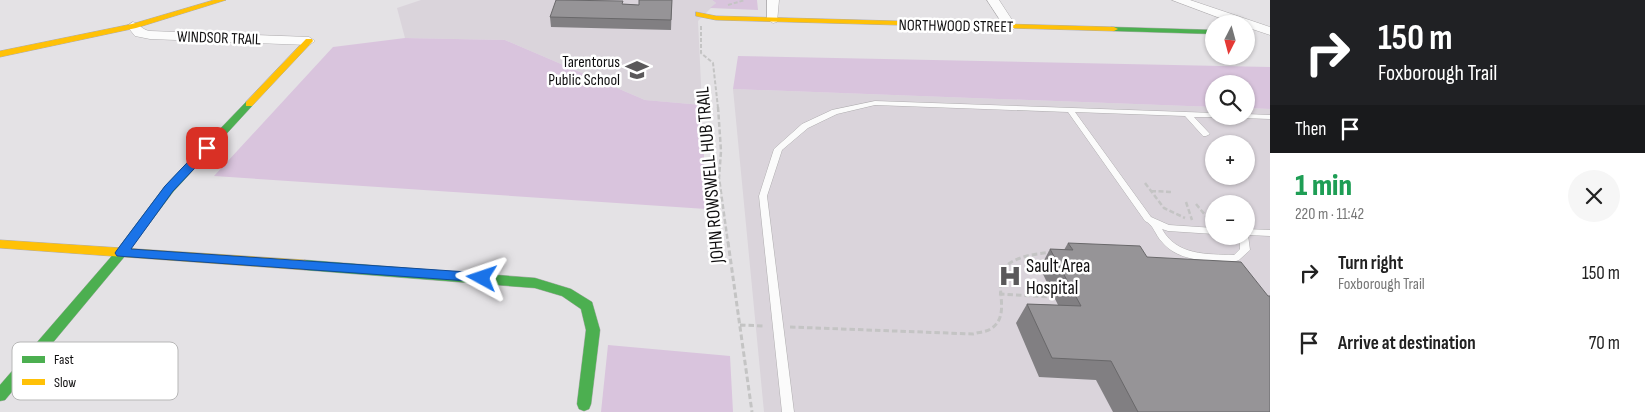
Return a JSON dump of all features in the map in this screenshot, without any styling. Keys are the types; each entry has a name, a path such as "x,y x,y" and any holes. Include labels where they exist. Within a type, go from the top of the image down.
{"street":[{"path":"0,54 132,26 222,0"},
{"path":"773,0 774,18"},
{"path":"993,0 1010,26"},
{"path":"1180,0 1258,29"},
{"name":"NORTHWOOD STREET","path":"703,15 1205,32"},
{"name":"WINDSOR TRAIL","path":"132,26 139,33 150,34 309,41"},
{"path":"45,342 121,253 169,189 309,41"},
{"path":"0,244 501,279 535,283 566,292 587,306 593,330 584,404"},
{"path":"0,395 12,381"}],"lane":[{"path":"788,412 762,196 778,149 805,126 834,112 875,103 1205,115"},
{"path":"1070,110 1136,204 1155,224 1171,249 1190,256 1236,258 1245,250 1245,245"},
{"path":"1187,114 1206,134"},
{"path":"1255,116 1270,116"},
{"path":"1155,224 1168,228 1205,226"},
{"path":"1255,232 1270,233"}],"path":[{"path":"703,15 712,9 741,3 745,0"},
{"name":"JOHN ROWSWELL HUB TRAIL","path":"703,15 701,54 713,62 715,74 721,151 719,178 752,412"},
{"path":"1145,183 1164,208 1192,221"},
{"path":"1151,191 1172,192"},
{"path":"1196,204 1205,215"},
{"path":"740,325 973,334 992,328 1000,320 1003,310 998,287 1003,270 1016,258 1036,253 1061,251"},
{"path":"999,294 1052,298"}],"shaded area":[{"name":"Tarentorus Public School","path":"421,0 712,0 716,3 698,21 702,105 645,100 505,40 405,38 397,8"},
{"path":"712,0 757,0 758,10 710,8 716,3"},
{"path":"405,38 505,40 645,100 702,105 706,209 214,176 333,47"},
{"path":"738,56 1270,67 1270,109 1255,108 1255,75 1205,75 1205,107 733,89"},
{"name":"Sault Area Hospital","path":"733,89 1205,107 1205,125 1255,125 1255,108 1270,109 1270,412 764,412"},
{"path":"608,345 730,356 733,412 601,412"}],"building":[{"path":"556,0 623,1 622,4 639,5 639,0 672,0 671,20 550,17"},
{"path":"1068,243 1140,246 1147,257 1241,262 1268,296 1270,296 1270,412 1138,412 1111,361 1052,358 1027,304 1081,306 1050,249 1073,250"}],"traffic: fast":[{"path":"1114,29 1205,32"},
{"path":"45,342 121,253 169,189 249,104"},
{"path":"305,265 535,283 566,292 587,306 593,330 584,404"},
{"path":"0,395 12,381"}],"traffic: slow":[{"path":"0,54 133,26 222,0"},
{"path":"699,14 716,18 1114,29"},
{"path":"249,104 309,41"},
{"path":"0,244 305,265"}],"place":[{"name":"Tarentorus Public School","path":"637,70"},
{"name":"Sault Area Hospital","path":"1010,276"}],"route":[{"path":"207,148 169,189 121,253 482,278"}]}
